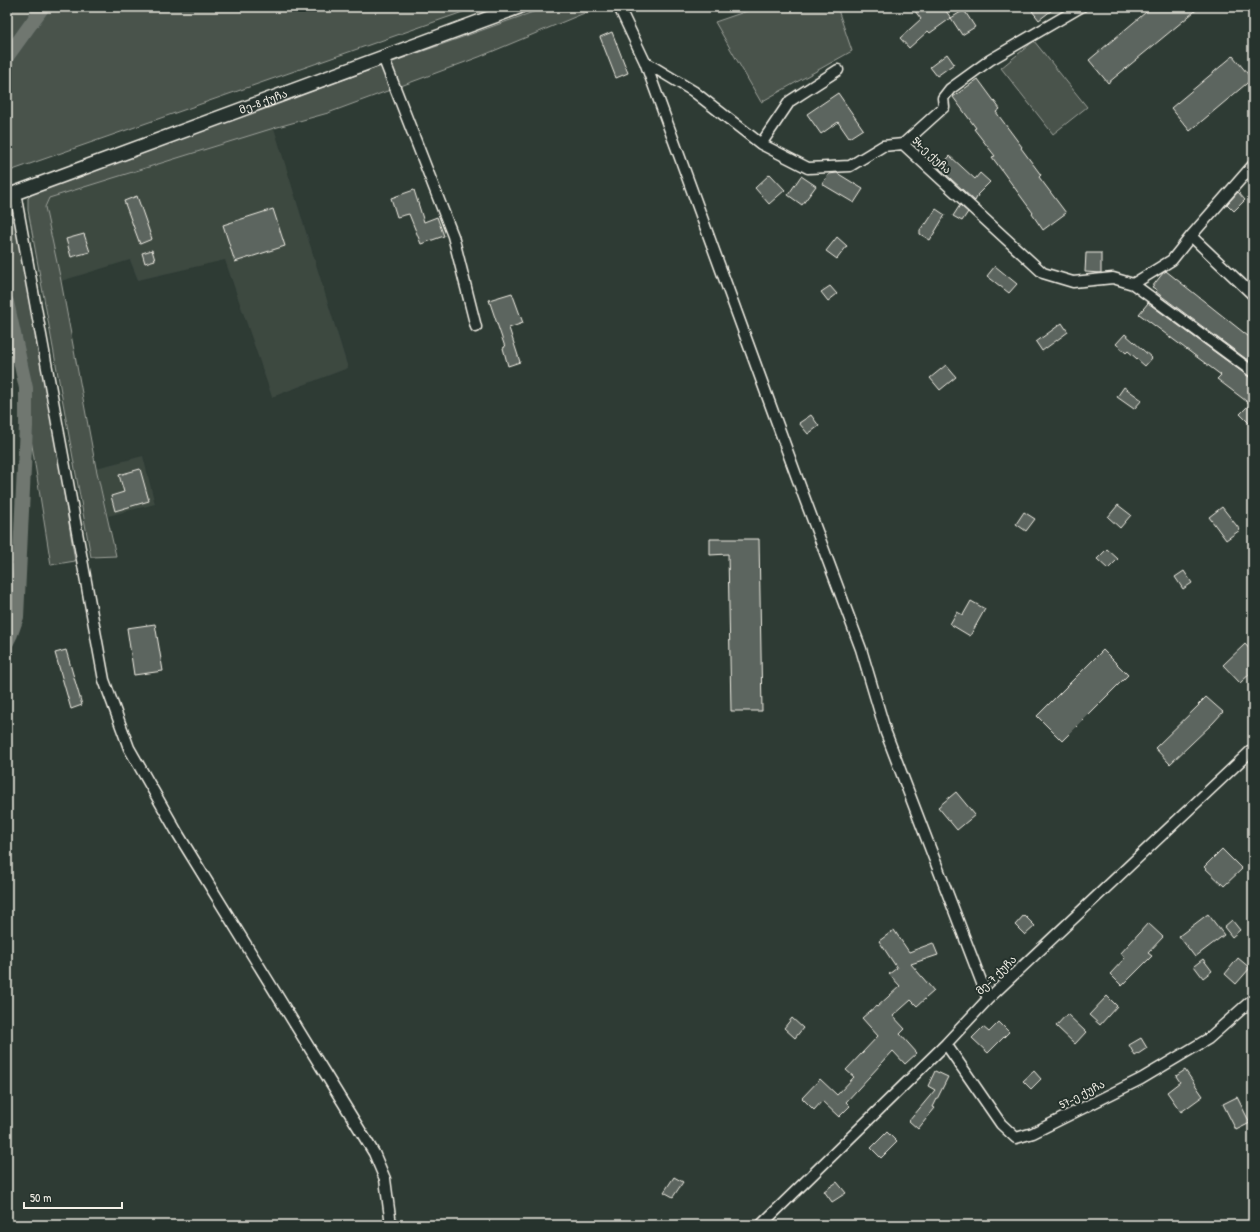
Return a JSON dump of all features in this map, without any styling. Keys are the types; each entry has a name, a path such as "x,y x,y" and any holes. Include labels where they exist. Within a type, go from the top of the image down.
{"street":[{"name":"მე-8 ქუჩა","path":"11,194 519,7"},
{"path":"619,7 645,62 861,649 886,733 988,999"},
{"path":"903,144 944,107 943,98 950,89 990,60 1082,7"},
{"path":"384,57 453,236 476,327"},
{"name":"54-ე ქუჩა","path":"645,62 693,91 761,144 808,168 850,166 883,146 903,144 1043,273 1073,282 1113,278 1133,284 1253,372"},
{"path":"761,144 790,101 838,70"},
{"path":"1133,284 1172,260 1253,165"},
{"path":"11,194 104,680 130,748 174,827 374,1153 385,1179 391,1225"},
{"path":"1191,236 1253,295"},
{"name":"მე-7 ქუჩა","path":"762,1225 946,1044 988,999 1253,749"},
{"name":"57-ე ქუჩა","path":"946,1044 1001,1124 1016,1138 1033,1133 1142,1079 1208,1039 1253,999"}],"shaded area":[{"path":"7,7 477,7 7,172"},
{"path":"547,7 605,7 582,14 479,57 328,113 274,128 49,198 45,207 61,281 96,468 116,556 91,557 28,210 28,198 39,188"},
{"path":"749,7 837,7 852,51 761,102 715,22 750,10"},
{"path":"1034,41 1087,107 1053,134 1001,68"},
{"path":"274,128 348,368 272,397 225,260 138,280 130,260 61,281 45,207 49,198"},
{"path":"19,213 75,561 51,565 7,288 7,215"},
{"path":"143,456 155,504 108,516 96,468"}],"building":[{"path":"912,7 943,7 951,18 930,33 928,31 909,48 900,38 921,19"},
{"path":"1038,7 1056,7 1039,20 1032,11"},
{"path":"1152,7 1200,7 1108,83 1089,60"},
{"path":"964,10 975,27 962,35 951,18"},
{"path":"612,32 628,73 616,78 600,37"},
{"path":"947,54 954,64 937,76 930,67"},
{"path":"1233,56 1252,79 1190,131 1171,108"},
{"path":"978,79 1000,109 996,112 1041,175 1039,177 1066,213 1043,230 1032,214 1033,213 992,157 995,156 974,129 976,128 953,97"},
{"path":"838,93 863,129 849,138 838,122 821,134 807,114"},
{"path":"950,156 975,179 980,173 990,182 977,195 975,201 939,168"},
{"path":"837,173 863,189 854,203 822,184 829,174"},
{"path":"770,174 785,190 769,204 755,188"},
{"path":"801,176 816,186 802,205 788,195"},
{"path":"414,190 424,222 437,217 444,236 421,244 409,214 397,217 391,198"},
{"path":"1238,192 1245,200 1234,211 1227,204"},
{"path":"137,196 152,239 140,244 124,201"},
{"path":"960,205 968,212 962,221 953,216"},
{"path":"273,209 285,246 235,262 223,225"},
{"path":"936,209 945,215 930,240 920,234 920,230"},
{"path":"84,234 90,252 71,257 66,239"},
{"path":"837,237 847,246 837,259 826,251"},
{"path":"152,250 155,260 145,263 142,253"},
{"path":"1086,253 1101,253 1101,273 1085,272"},
{"path":"995,266 1017,284 1009,293 987,276"},
{"path":"1166,271 1253,340 1253,364 1156,292 1157,290 1152,287"},
{"path":"830,286 837,294 828,301 821,292"},
{"path":"512,293 523,323 509,328 520,362 508,366 503,348 505,347 489,300"},
{"path":"1148,303 1249,377 1253,378 1253,427 1240,414 1250,404 1217,379 1221,375 1139,314"},
{"path":"1062,323 1068,332 1042,351 1036,342"},
{"path":"1125,334 1152,358 1145,366 1128,351 1126,353 1116,344"},
{"path":"946,365 956,377 940,390 930,378"},
{"path":"1124,387 1142,400 1134,409 1117,397"},
{"path":"811,415 819,426 808,434 799,423"},
{"path":"140,469 149,501 115,511 111,496 124,492 119,475"},
{"path":"1118,505 1131,515 1120,528 1108,517"},
{"path":"1222,507 1240,530 1226,540 1209,517"},
{"path":"1024,512 1035,519 1026,531 1016,524"},
{"path":"710,539 759,539 762,711 731,711 728,554 710,555"},
{"path":"1107,549 1118,559 1108,569 1097,559"},
{"path":"1184,571 1192,583 1183,589 1175,577"},
{"path":"971,601 985,609 970,636 950,624 957,612 963,615"},
{"path":"155,624 163,671 134,675 127,628"},
{"path":"1245,644 1253,653 1253,671 1240,683 1223,665"},
{"path":"66,650 82,705 71,709 55,653"},
{"path":"1103,650 1128,675 1062,741 1037,716"},
{"path":"1206,697 1223,712 1170,764 1155,748"},
{"path":"956,792 975,815 957,830 938,807"},
{"path":"1222,849 1242,869 1224,886 1204,867"},
{"path":"1208,914 1224,935 1195,957 1179,936"},
{"path":"1024,915 1035,926 1025,935 1015,925"},
{"path":"1232,920 1240,930 1232,937 1224,927"},
{"path":"1148,923 1163,937 1148,953 1152,956 1122,986 1110,974 1125,958 1121,953"},
{"path":"894,930 909,952 933,943 938,955 911,964 934,991 917,1006 911,1000 893,1016 905,1029 900,1034 917,1053 905,1064 893,1051 846,1102 850,1106 839,1117 822,1101 814,1110 802,1098 820,1079 837,1095 854,1077 846,1070 878,1036 862,1018 876,1006 877,1007 900,986 889,974 897,968 879,941"},
{"path":"1238,958 1250,968 1236,984 1225,974"},
{"path":"1203,959 1212,971 1203,978 1194,966"},
{"path":"1107,996 1117,1006 1100,1025 1089,1015"},
{"path":"1067,1014 1086,1032 1075,1044 1056,1026"},
{"path":"792,1018 803,1028 795,1038 784,1028"},
{"path":"999,1022 1009,1032 988,1053 972,1038 983,1027 989,1032"},
{"path":"1141,1038 1147,1048 1135,1056 1129,1045"},
{"path":"1185,1070 1203,1096 1181,1112 1167,1092 1180,1082 1176,1076"},
{"path":"935,1071 948,1077 933,1107 935,1108 918,1129 909,1121 935,1090 928,1086"},
{"path":"1034,1071 1041,1079 1031,1089 1023,1081"},
{"path":"1237,1097 1250,1123 1236,1130 1223,1104"},
{"path":"887,1132 897,1142 881,1158 871,1148"},
{"path":"674,1177 683,1182 673,1197 664,1192"},
{"path":"837,1182 846,1193 832,1202 824,1191"}],"waterway":[{"path":"7,57 43,7"},
{"path":"7,302 26,388 26,426 17,617 7,642"}]}
